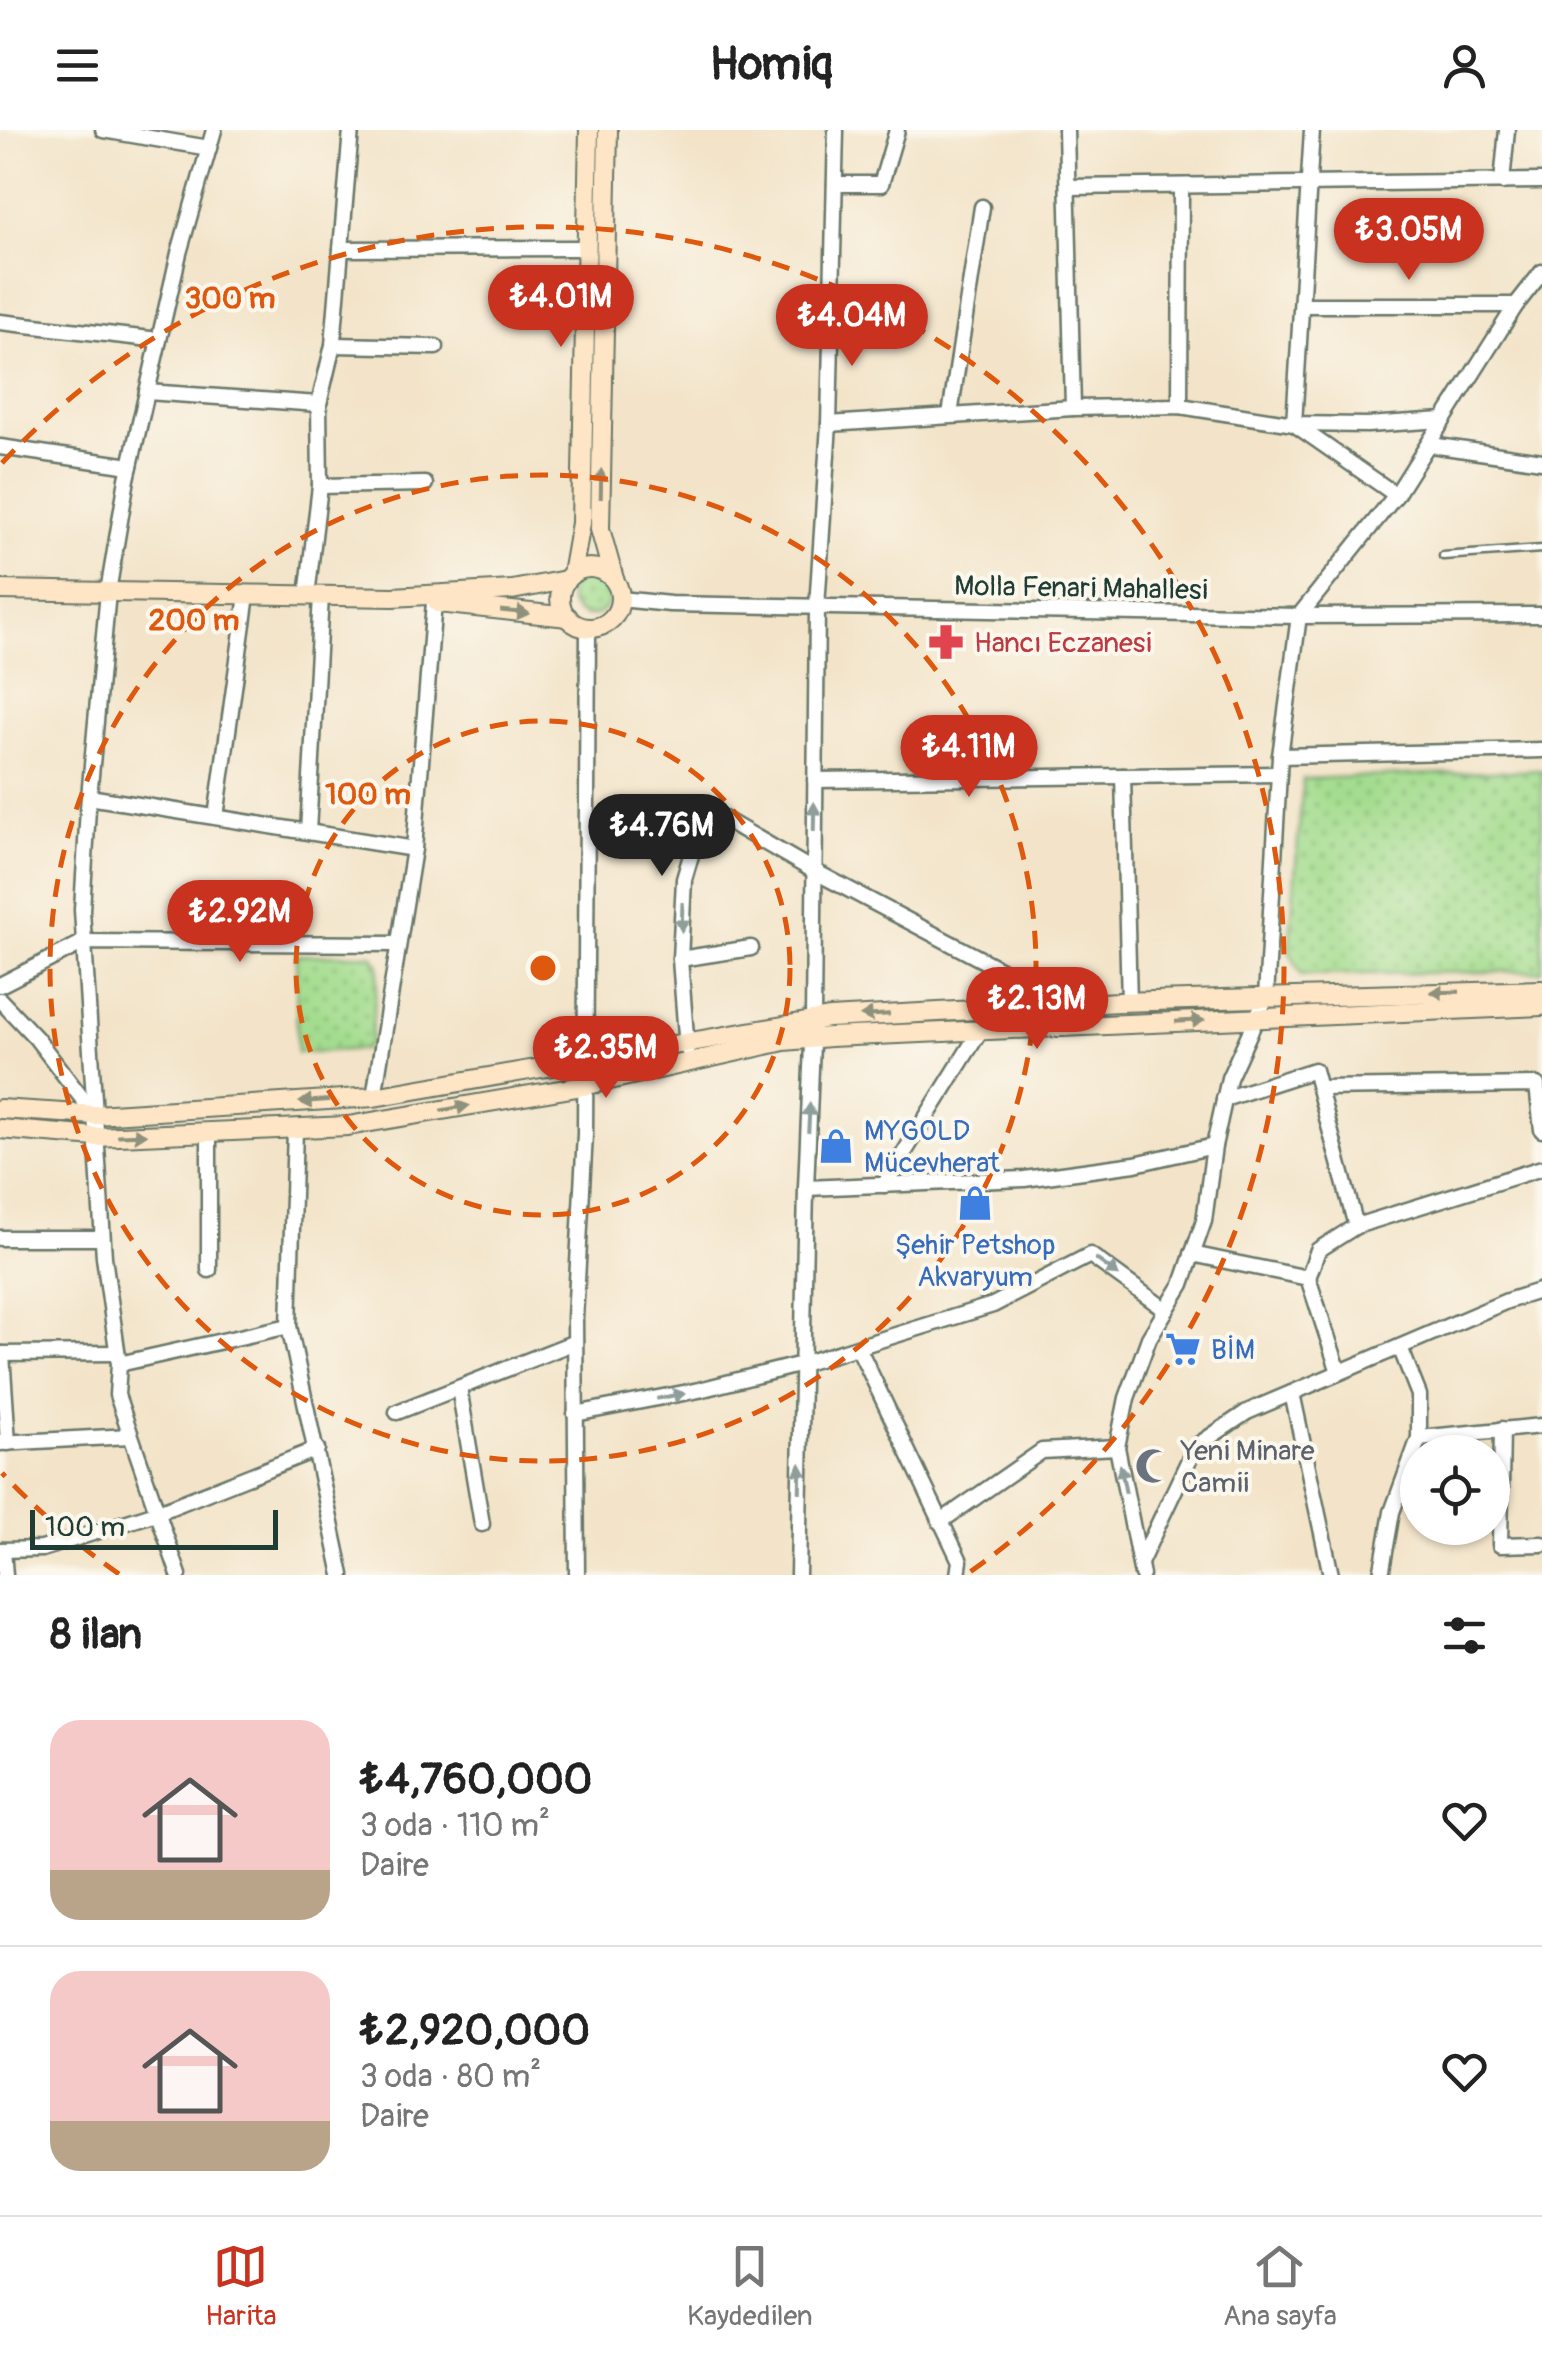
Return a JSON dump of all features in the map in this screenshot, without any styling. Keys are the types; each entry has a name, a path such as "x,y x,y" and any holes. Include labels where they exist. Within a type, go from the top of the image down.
{"main road":[{"path":"568,617 561,603 581,523 589,130"},
{"path":"0,590 393,598 568,617 588,627 606,622 620,599 600,530 608,130"},
{"path":"393,598 512,590 569,577 580,570 598,569 614,580"},
{"path":"0,1109 94,1114 374,1097 686,1043 1046,1006 1542,990"},
{"path":"0,1129 96,1137 348,1126 583,1086 784,1041 813,1029 980,1030 1542,1006"}],"street":[{"path":"103,130 209,148"},
{"path":"179,1575 117,1395 118,1359 102,1238 82,910 108,592 146,392 179,252 214,130"},
{"path":"308,832 320,486 319,404 334,345 352,130"},
{"path":"798,1575 813,1029 816,606 829,424 836,130"},
{"path":"835,184 881,184 897,130"},
{"path":"1066,130 1073,408"},
{"path":"1294,424 1312,130"},
{"path":"1502,182 1507,130"},
{"path":"1068,187 1542,180"},
{"path":"1180,406 1181,186"},
{"path":"950,415 982,206"},
{"path":"341,249 586,248"},
{"path":"1141,1569 1117,1447 1132,1383 1149,1338 1182,1284 1204,1221 1228,1078 1266,998 1280,756 1299,616 1396,495 1516,305 1542,272"},
{"path":"1302,305 1516,305"},
{"path":"0,322 159,340"},
{"path":"334,345 436,346"},
{"path":"146,392 319,404"},
{"path":"829,424 1073,408 1180,406 1294,424 1443,420"},
{"path":"1294,424 1396,495"},
{"path":"1431,444 1542,462"},
{"path":"0,447 130,466"},
{"path":"320,486 425,484"},
{"path":"216,817 246,595"},
{"name":"Molla Fenari Mahallesi","path":"620,599 670,604 1299,616 1542,615"},
{"path":"374,1097 414,848 434,602"},
{"path":"576,1575 574,1342 584,1134 588,627"},
{"path":"1280,756 1542,750"},
{"path":"815,780 1280,774"},
{"path":"1123,776 1130,1002"},
{"path":"89,796 414,848"},
{"path":"688,1062 680,960 684,878 705,808 814,871 1008,973 1046,1006"},
{"path":"0,986 84,942 396,944"},
{"path":"680,960 750,948"},
{"path":"0,1000 36,1038 94,1114"},
{"path":"884,1185 980,1030"},
{"path":"1224,1099 1314,1070 1356,1226"},
{"path":"1319,1088 1537,1085 1542,1130"},
{"path":"295,1129 289,1326 342,1575"},
{"path":"209,1132 209,1270"},
{"path":"806,1188 1024,1179 1135,1164 1214,1146"},
{"path":"1340,1372 1308,1278 1318,1250 1356,1226 1542,1168"},
{"path":"0,1238 102,1238"},
{"path":"1192,1254 1308,1278"},
{"path":"575,1414 699,1390 858,1347 993,1305 1090,1255 1166,1310"},
{"path":"1141,1569 1195,1447 1246,1412 1541,1292"},
{"path":"130,1436 4,1443 1,1354 118,1359 289,1326"},
{"path":"396,1412 574,1342"},
{"path":"858,1347 960,1561 958,1575"},
{"path":"1400,1347 1419,1394 1418,1435"},
{"path":"459,1388 482,1524"},
{"path":"1292,1392 1330,1575"},
{"path":"1446,1435 1542,1426"},
{"path":"1502,1429 1500,1545 1542,1544"},
{"path":"940,1522 1042,1451 1117,1447"},
{"path":"5,1575 1,1550 42,1549 156,1513 317,1448"},
{"path":"1381,1575 1400,1489"}],"lane":[{"path":"1443,556 1542,549"}],"green space":[{"path":"589,576 603,582 609,596 603,610 589,616 575,610 569,596 575,582"},
{"path":"1542,770 1542,971 1301,975 1289,950 1303,779"},
{"path":"296,955 372,955 379,966 370,1043 365,1049 297,1053"}],"place":[{"name":"Hancı Eczanesi","path":"946,642"},
{"name":"MYGOLD Mücevherat","path":"836,1146"},
{"name":"Şehir Petshop Akvaryum","path":"975,1203"},
{"name":"BİM","path":"1183,1349"},
{"name":"Yeni Minare Camii","path":"1153,1466"}]}
